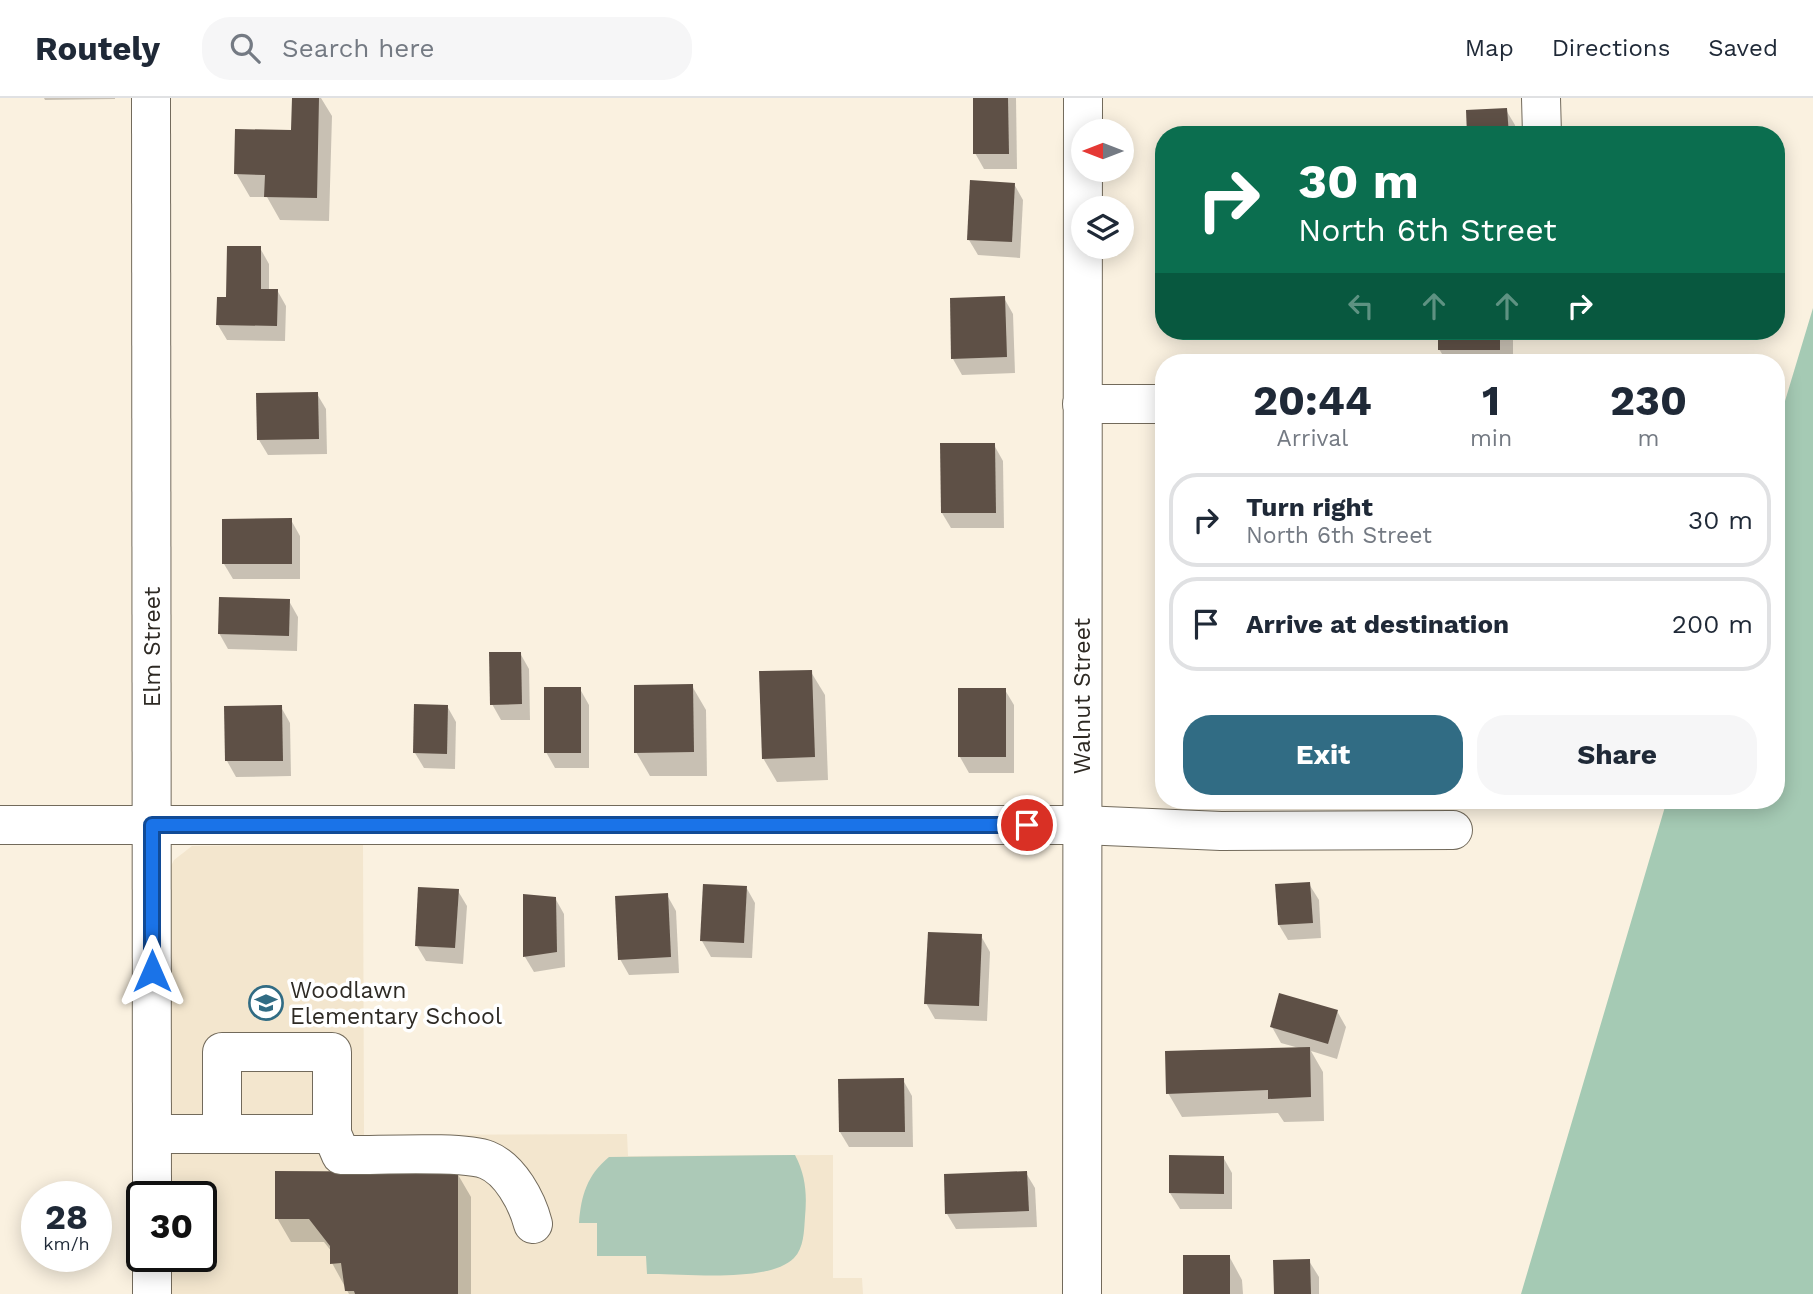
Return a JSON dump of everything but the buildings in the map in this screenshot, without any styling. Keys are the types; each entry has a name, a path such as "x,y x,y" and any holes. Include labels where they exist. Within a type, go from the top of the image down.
{"street":[{"name":"Elm Street","path":"152,98 152,1181"},
{"name":"Walnut Street","path":"1082,1294 1083,98"},
{"path":"1541,98 1542,126"},
{"path":"1082,404 1155,404"},
{"path":"0,825 1082,825 1221,831 1453,830"},
{"path":"222,1134 222,1052 332,1052 332,1134 341,1155 465,1156 488,1160 515,1184 528,1204 533,1224"},
{"path":"152,1134 332,1134"},
{"path":"152,1272 152,1294"}],"shaded area":[{"name":"Woodlawn Elementary School","path":"363,844 364,1135 627,1134 628,1156 833,1155 833,1278 862,1278 863,1294 169,1294 169,1272 217,1272 217,1181 169,1181 168,872 174,860 192,846"}],"green space":[{"path":"1813,308 1813,1294 1521,1294 1664,809 1785,809 1785,401"},
{"path":"795,1155 805,1186 804,1233 797,1254 782,1266 745,1274 647,1274 646,1256 597,1256 597,1223 579,1223 586,1187 595,1171 609,1157"}],"place":[{"name":"Woodlawn Elementary School","path":"266,1003"}],"route":[{"path":"152,971 152,825 1027,825"}]}
